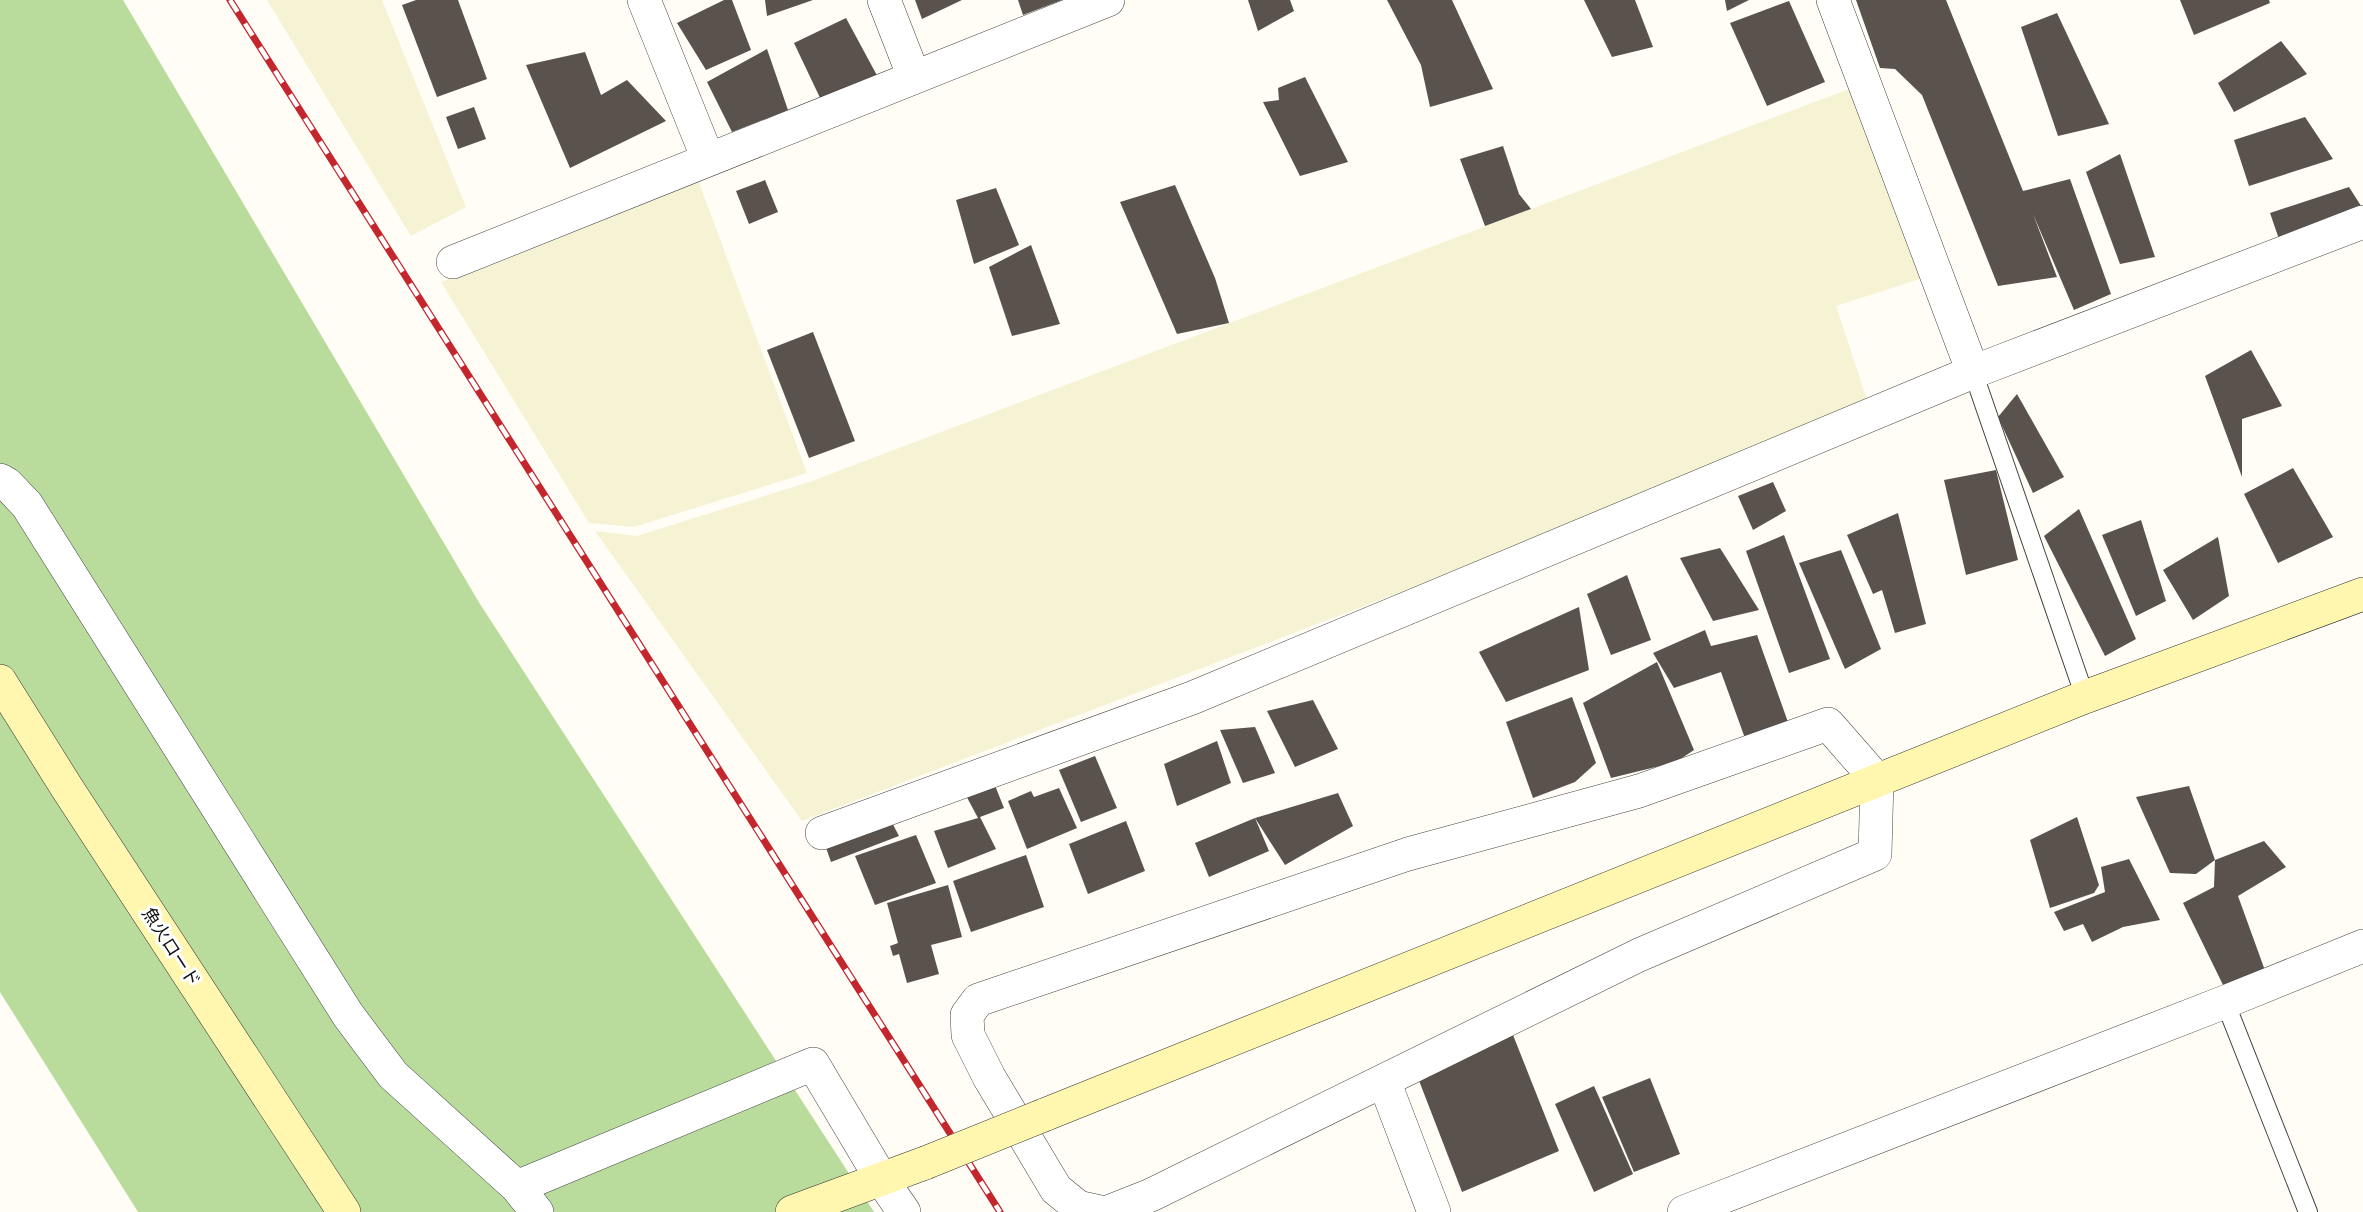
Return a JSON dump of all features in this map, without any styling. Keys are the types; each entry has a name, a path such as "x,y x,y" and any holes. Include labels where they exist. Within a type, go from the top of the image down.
{"street":[{"path":"644,0 708,159"},
{"path":"884,0 914,77"},
{"path":"453,262 1108,0"},
{"path":"1833,0 1972,372"},
{"path":"822,833 1192,698 1972,372 2363,222"},
{"path":"0,480 7,484 27,505 348,1015 407,1090 527,1199 813,1064 882,1180 904,1212"},
{"path":"792,1212 882,1180 2085,697 2363,594"},
{"name":"魚火ロード","path":"0,681 67,788 345,1212"},
{"path":"1101,1212 1078,1207 1056,1189 989,1077 968,1035 967,1015 978,1000 1408,854 1639,791 1828,724 1877,780 1875,854 1639,955 1151,1195 1108,1212"},
{"path":"1684,1212 2225,1002 2363,946"},
{"path":"1384,1081 1434,1212"}],"lane":[{"path":"1972,372 2085,697"},
{"path":"2225,1002 2308,1212"}],"shaded area":[{"path":"267,0 382,0 466,207 411,236"},
{"path":"1862,84 1929,276 1836,306 1871,412 802,821 595,531 637,536 809,482"},
{"path":"698,180 807,473 634,527 589,523 441,282"}],"green space":[{"path":"0,0 123,0 480,604 874,1212 138,1212 0,992"}],"building":[{"path":"416,0 458,0 487,79 437,97 402,5"},
{"path":"724,0 732,0 751,50 706,70 677,23"},
{"path":"765,0 813,0 767,16"},
{"path":"915,0 962,0 922,19"},
{"path":"1018,0 1062,0 1023,15"},
{"path":"1248,0 1290,0 1294,11 1258,31"},
{"path":"1387,0 1452,0 1493,89 1430,107 1421,65"},
{"path":"1584,0 1635,0 1653,47 1612,57"},
{"path":"1725,0 1749,0 1727,11"},
{"path":"1856,0 1946,0 2023,191 2070,179 2111,294 2074,310 2033,214 2057,277 1998,286 1922,95 1895,69 1880,68"},
{"path":"2180,0 2269,0 2270,3 2194,35"},
{"path":"1789,1 1825,82 1767,106 1730,23"},
{"path":"2057,13 2109,124 2058,136 2021,27"},
{"path":"846,18 880,81 822,102 794,43"},
{"path":"2281,41 2307,74 2234,112 2218,83"},
{"path":"767,49 788,110 732,132 707,82"},
{"path":"585,52 601,95 627,80 666,121 570,168 526,65"},
{"path":"1305,77 1348,162 1300,176 1263,102 1279,100 1278,88"},
{"path":"474,107 486,139 458,149 446,117"},
{"path":"2305,117 2333,159 2249,186 2234,140"},
{"path":"1503,146 1519,194 1531,209 1485,226 1460,159"},
{"path":"2120,154 2155,257 2120,264 2086,172"},
{"path":"765,180 778,212 749,224 736,191"},
{"path":"1175,185 1215,278 1229,323 1177,334 1120,202"},
{"path":"2349,187 2363,209 2280,242 2270,213"},
{"path":"996,188 1019,245 974,264 956,200"},
{"path":"1031,245 1060,324 1012,336 989,267"},
{"path":"813,332 855,441 809,458 767,350"},
{"path":"2251,350 2282,406 2242,419 2242,477 2205,376"},
{"path":"2017,394 2064,477 2033,493 1998,417"},
{"path":"2293,468 2333,537 2278,563 2244,494"},
{"path":"1996,470 2018,560 1966,575 1944,480"},
{"path":"1773,482 1786,511 1753,530 1738,496"},
{"path":"2079,509 2136,639 2105,656 2044,536"},
{"path":"1898,513 1926,624 1895,633 1882,590 1873,594 1847,535"},
{"path":"2141,520 2166,601 2136,616 2102,535"},
{"path":"1784,535 1830,659 1789,673 1746,551"},
{"path":"2218,537 2229,596 2193,620 2163,570"},
{"path":"1720,548 1759,610 1713,621 1680,558"},
{"path":"1841,550 1881,649 1845,669 1799,563"},
{"path":"1627,575 1651,640 1611,655 1587,594"},
{"path":"1579,607 1589,670 1506,702 1479,652"},
{"path":"1705,630 1711,646 1757,635 1789,725 1746,741 1721,672 1674,688 1653,653"},
{"path":"1657,662 1694,750 1676,762 1611,778 1583,703"},
{"path":"1572,697 1596,763 1575,782 1533,798 1506,722"},
{"path":"1313,700 1338,749 1295,767 1267,711"},
{"path":"1255,727 1275,773 1243,783 1220,730"},
{"path":"1217,741 1231,783 1177,806 1164,764"},
{"path":"1095,756 1117,808 1081,822 1059,770"},
{"path":"992,778 1004,808 980,817 996,849 948,868 934,831 978,818 963,790"},
{"path":"2189,786 2215,860 2196,874 2170,873 2136,797"},
{"path":"1059,788 1077,828 1027,849 1008,801 1031,791 1034,797"},
{"path":"1338,793 1353,826 1285,865 1255,818"},
{"path":"889,817 899,836 831,862 824,842"},
{"path":"2077,817 2099,885 2094,893 2050,908 2030,840"},
{"path":"1255,818 1269,851 1209,877 1195,843"},
{"path":"1126,821 1145,871 1088,894 1069,844"},
{"path":"916,835 936,883 875,905 855,856"},
{"path":"2264,841 2286,867 2238,896 2267,976 2224,987 2183,903 2214,887 2215,860"},
{"path":"1026,855 1044,907 971,932 953,881"},
{"path":"2129,859 2160,920 2123,927 2092,942 2083,924 2064,931 2054,912 2105,892 2101,867"},
{"path":"948,885 962,937 931,945 939,974 907,983 899,954 893,956 890,946 898,943 887,903"},
{"path":"1513,1035 1559,1151 1462,1192 1418,1078"},
{"path":"1650,1078 1680,1154 1634,1172 1602,1097"},
{"path":"1594,1086 1633,1174 1594,1192 1555,1104"}],"railway":[{"path":"230,0 1000,1212"}]}
